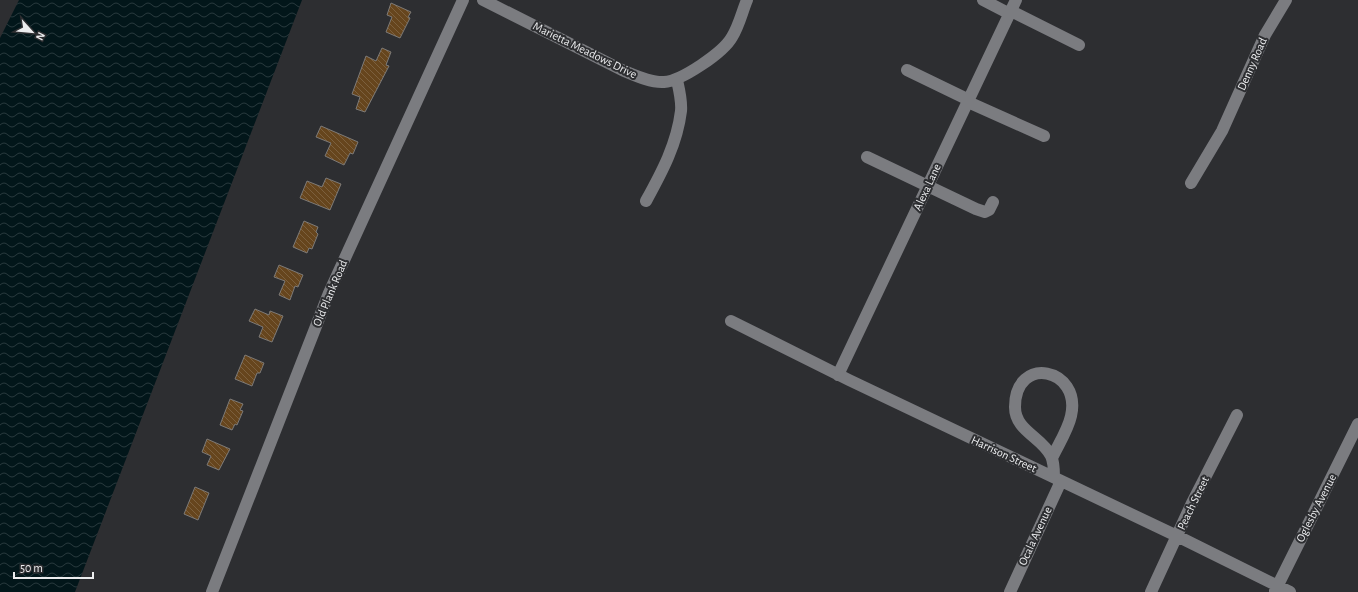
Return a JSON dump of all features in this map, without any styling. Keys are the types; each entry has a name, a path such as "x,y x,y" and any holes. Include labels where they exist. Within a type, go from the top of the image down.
{"street":[{"name":"Old Plank Road","path":"212,592 329,293 463,0"},
{"name":"Marietta Meadows Drive","path":"484,0 622,70 663,82 677,80"},
{"path":"646,201 674,144 681,110 677,80 710,59 732,38 747,0"},
{"path":"983,0 1079,45"},
{"name":"Alexa Lane","path":"838,375 1016,0"},
{"name":"Denny Road","path":"1191,182 1222,131 1265,35 1286,0"},
{"path":"907,70 968,101 1044,136"},
{"path":"867,157 985,212 989,210 993,202"},
{"name":"Harrison Street","path":"731,321 838,375 1177,536 1276,588 1290,592"},
{"path":"1052,458 1071,416 1071,399 1065,383 1059,377 1049,373 1040,373 1026,377 1017,388 1014,408 1020,426 1045,446 1052,458 1057,479"},
{"name":"Peach Street","path":"1151,592 1236,415"},
{"name":"Oglesby Avenue","path":"1276,588 1358,424"},
{"name":"Ocala Avenue","path":"1010,592 1057,479"}],"water":[{"path":"19,0 302,0 75,592 0,592 0,38"}],"building":[{"path":"391,3 411,12 408,17 410,18 400,38 386,32 392,17 387,15"},
{"path":"382,48 391,52 386,65 389,66 365,112 356,109 360,97 352,94 366,56 376,61"},
{"path":"321,126 358,142 353,154 350,153 344,165 325,156 331,143 316,137"},
{"path":"326,178 341,184 330,210 300,198 307,181 322,187"},
{"path":"304,221 318,227 316,232 318,234 312,249 309,248 307,253 293,247"},
{"path":"279,265 303,275 298,287 295,286 290,300 279,295 285,281 274,277"},
{"path":"255,309 269,315 270,311 283,316 272,342 259,337 263,327 249,321"},
{"path":"245,355 264,363 260,373 257,373 252,386 235,379"},
{"path":"230,399 243,404 240,410 243,411 237,425 235,424 232,430 220,425"},
{"path":"207,439 230,449 219,470 207,465 211,456 202,452"},
{"path":"195,487 209,493 198,520 184,514"}]}
